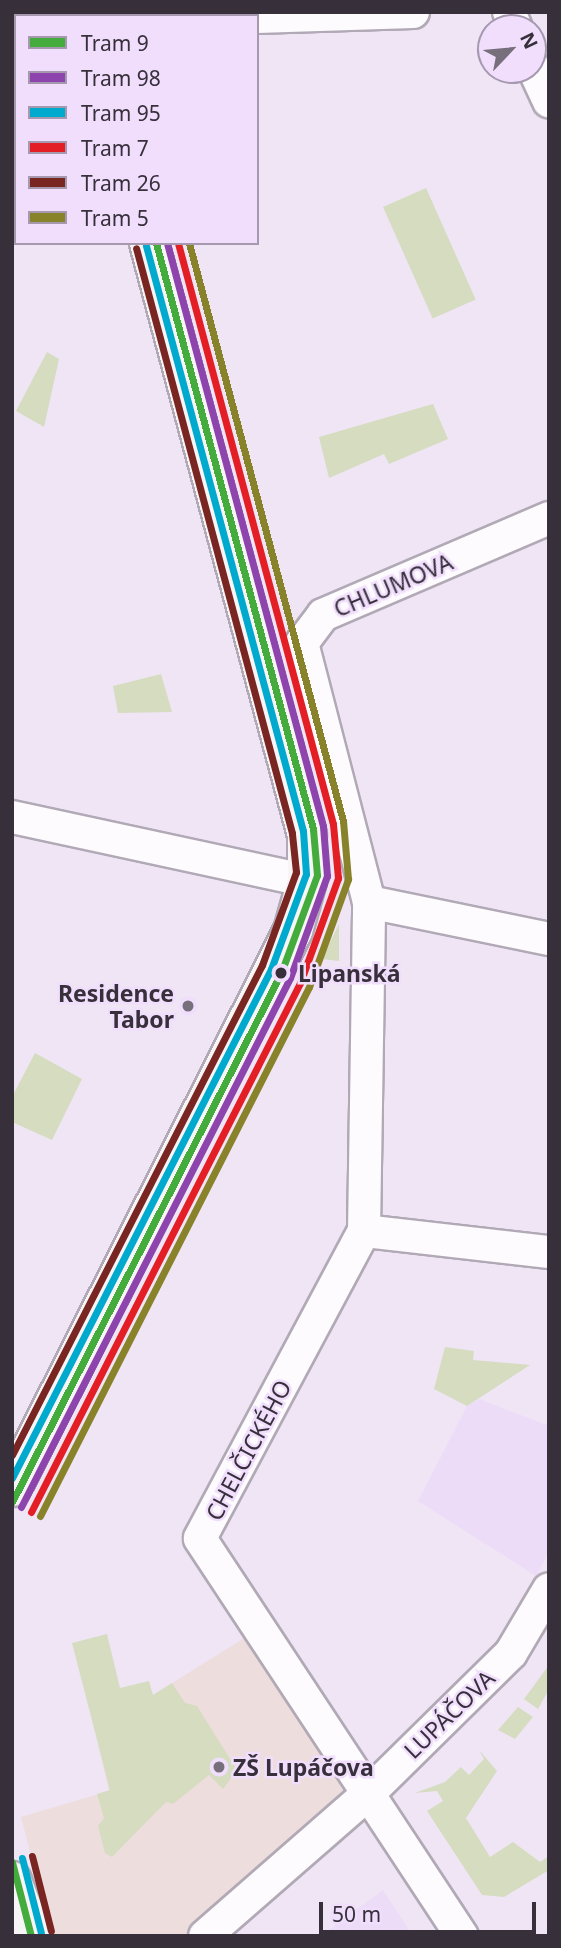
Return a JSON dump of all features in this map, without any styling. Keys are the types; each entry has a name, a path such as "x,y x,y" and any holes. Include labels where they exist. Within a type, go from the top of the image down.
{"street":[{"path":"259,17 413,12"},
{"path":"541,84 549,102"},
{"path":"12,1487 293,931 307,881 307,835 150,245"},
{"name":"CHLUMOVA","path":"369,902 302,643 323,615 549,518"},
{"path":"12,817 307,881"},
{"path":"369,902 549,939"},
{"name":"CHELČICKÉHO","path":"369,902 364,1231 200,1538 462,1936"},
{"path":"364,1231 549,1252"},
{"name":"LUPÁČOVA","path":"205,1936 369,1793 511,1653 549,1589"},
{"path":"12,1881 33,1936"}],"shaded area":[{"path":"479,1399 549,1426 549,1552 536,1576 418,1501 467,1406"},
{"name":"ZŠ Lupáčova","path":"246,1637 350,1790 183,1936 52,1936 21,1817 109,1791 98,1745 153,1695"},
{"path":"383,1890 413,1936 321,1936"}],"green space":[{"path":"426,188 476,299 433,319 383,207"},
{"path":"47,352 59,359 44,427 16,411"},
{"path":"433,404 448,439 389,464 384,454 329,478 319,437"},
{"path":"161,674 172,712 118,713 113,686"},
{"path":"339,924 339,961 322,959"},
{"path":"35,1053 82,1079 52,1140 12,1122 12,1097"},
{"path":"445,1347 474,1351 473,1360 530,1365 467,1406 434,1389"},
{"path":"107,1634 120,1688 149,1681 153,1695 172,1683 185,1703 197,1706 237,1770 223,1789 209,1775 173,1804 166,1802 112,1857 105,1853 98,1826 104,1818 97,1794 110,1790 72,1643"},
{"path":"549,1665 549,1689 538,1709 524,1699"},
{"path":"518,1707 533,1717 515,1739 498,1730"},
{"path":"479,1750 497,1771 466,1818 490,1857 513,1842 540,1862 549,1856 549,1870 504,1897 482,1895 427,1811 443,1801 437,1791 415,1793 445,1782 461,1767 469,1775 484,1759"}],"tram line":[{"name":"9","path":"12,1502 281,973 317,875 313,829 157,245"},
{"name":"98","path":"21,1507 290,978 327,876 323,826 168,245"},
{"name":"7","path":"31,1512 300,983 338,878 333,824 179,245"},
{"name":"5","path":"40,1516 309,987 348,879 343,821 190,245"},
{"name":"95","path":"12,1478 271,969 306,874 303,831 146,246"},
{"name":"26","path":"12,1455 262,965 296,872 292,833 136,248"},
{"name":"26","path":"32,1856 51,1931"},
{"name":"95","path":"22,1858 41,1933"},
{"name":"9","path":"12,1862 31,1936"}],"place":[{"name":"Lipanská","path":"281,973"},
{"name":"Residence Tabor","path":"188,1006"},
{"name":"ZŠ Lupáčova","path":"219,1767"}]}
